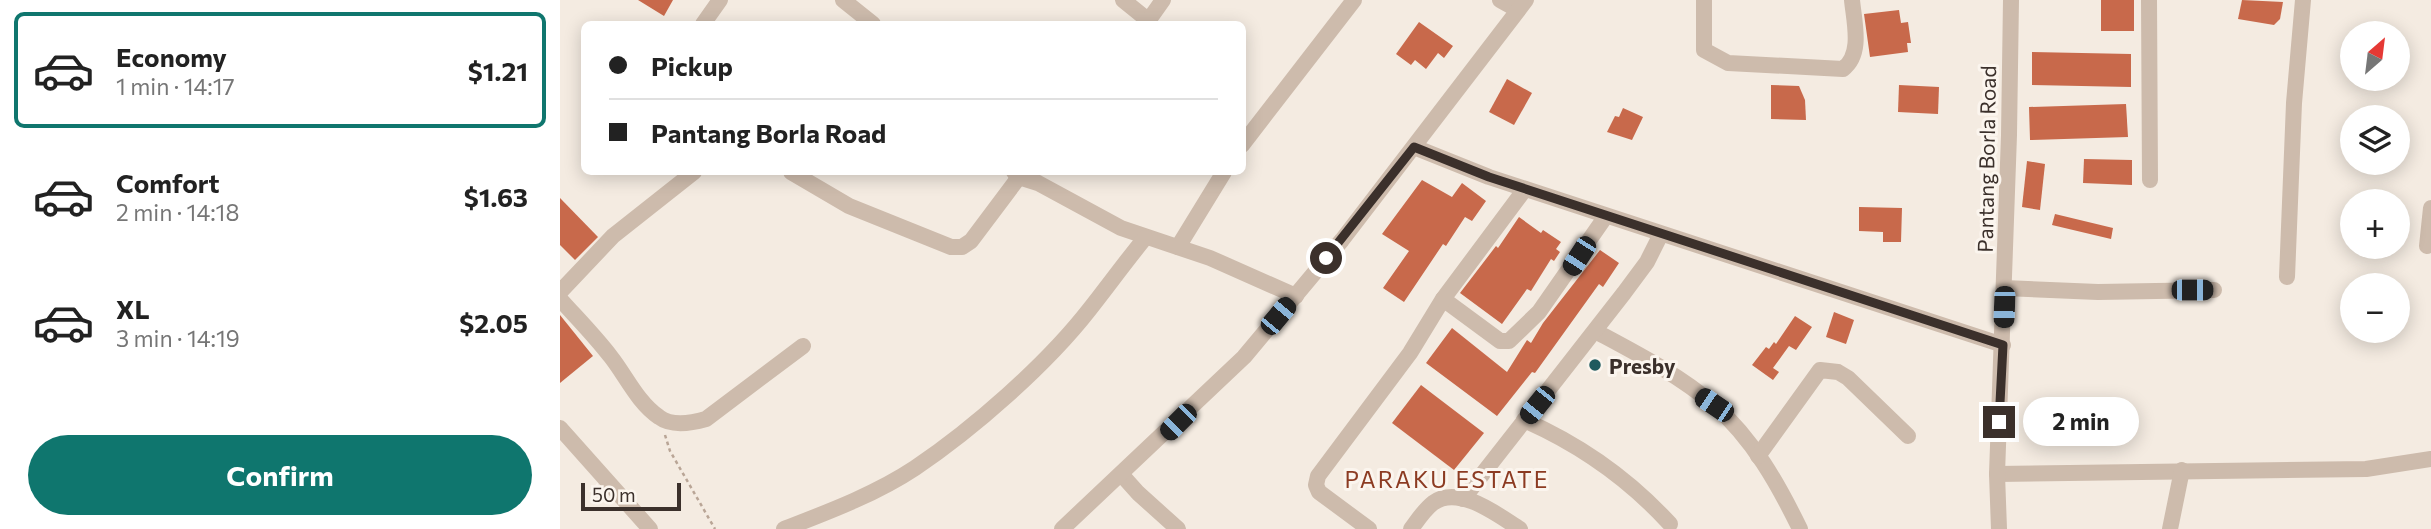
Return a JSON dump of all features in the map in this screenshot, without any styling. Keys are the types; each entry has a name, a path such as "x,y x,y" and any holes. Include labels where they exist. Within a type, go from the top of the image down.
{"street":[{"path":"706,21 720,0"},
{"path":"843,0 869,21"},
{"path":"1123,0 1146,21"},
{"path":"1149,21 1163,0"},
{"path":"1246,140 1354,0"},
{"path":"1062,529 1244,356 1296,296 1522,5 1500,0"},
{"path":"1703,0 1704,50 1714,57 1728,63 1843,69 1852,63 1855,54 1852,0"},
{"name":"Pantang Borla Road","path":"1999,529 1997,474 2003,345 2011,0"},
{"path":"2149,0 2150,180"},
{"path":"2287,277 2294,103 2304,0"},
{"path":"1414,147 1525,189 2003,345"},
{"path":"560,292 613,236 690,175"},
{"path":"796,175 849,206 951,247 962,247 971,241 1015,175"},
{"path":"1178,247 1222,175"},
{"path":"1042,177 1145,238 1178,247 1296,296"},
{"path":"1369,529 1319,492 1316,485 1318,476 1410,353 1443,299 1525,189"},
{"path":"2427,246 2431,208"},
{"path":"1443,299 1500,341 1508,341 1517,336 1546,303 1606,216"},
{"path":"1463,499 1647,262 1661,233"},
{"path":"784,529 881,487 915,468 968,426 1035,370 1088,312 1145,238"},
{"path":"2004,288 2098,292 2214,290"},
{"path":"560,299 660,419 693,423 706,419 803,346"},
{"path":"1595,331 1652,361 1714,405 1758,456 1778,485 1801,529"},
{"path":"1758,456 1820,370 1839,372 1848,378 1908,436"},
{"path":"1524,420 1599,460 1645,497 1670,524"},
{"path":"560,428 650,529"},
{"path":"1997,474 2366,469 2431,459"},
{"path":"2171,529 2182,470"},
{"path":"1121,474 1178,529"},
{"path":"1410,529 1436,501 1463,499 1484,507 1520,529"}],"path":[{"path":"660,419 670,451 715,529"}],"building":[{"path":"638,0 673,0 664,16"},
{"path":"2101,0 2134,0 2134,31 2101,31"},
{"path":"2242,0 2283,2 2280,19 2274,25 2238,19"},
{"path":"1899,10 1901,23 1908,22 1911,43 1907,43 1908,52 1870,57 1864,14"},
{"path":"1419,22 1453,46 1444,58 1438,53 1426,69 1415,60 1411,65 1396,54"},
{"path":"2032,52 2131,54 2131,87 2032,85"},
{"path":"1507,79 1532,93 1514,125 1489,112"},
{"path":"1771,85 1799,86 1805,100 1806,120 1771,119"},
{"path":"1899,85 1939,87 1938,114 1898,112"},
{"path":"2126,104 2128,137 2030,140 2029,107"},
{"path":"1623,108 1643,117 1632,140 1607,132 1615,116 1619,117"},
{"path":"2084,159 2132,160 2132,185 2083,183"},
{"path":"2027,161 2045,164 2040,210 2022,207"},
{"path":"1422,180 1452,197 1462,183 1486,201 1472,221 1465,217 1446,246 1443,244 1404,302 1383,288 1409,251 1382,234"},
{"path":"560,198 598,237 575,260 560,245"},
{"path":"1859,207 1902,208 1901,242 1883,242 1883,232 1859,231"},
{"path":"2055,214 2113,228 2111,239 2052,225"},
{"path":"1519,217 1541,233 1543,230 1561,242 1556,249 1560,252 1554,261 1551,259 1531,291 1527,289 1502,324 1460,293 1496,246 1498,248"},
{"path":"1600,250 1619,263 1603,287 1599,284 1535,373 1532,372 1497,416 1426,363 1452,328 1507,372 1527,340 1531,343 1543,323"},
{"path":"1834,312 1854,320 1846,344 1826,337"},
{"path":"560,315 593,356 560,383"},
{"path":"1795,316 1812,327 1796,350 1789,346 1773,368 1779,372 1773,380 1752,365 1766,347 1769,349 1774,342 1776,344"},
{"path":"1421,385 1484,433 1454,470 1392,423"}],"place":[{"name":"Presby","path":"1595,365"}],"district":[{"name":"PARAKU ESTATE","path":"1447,479"}],"route":[{"path":"1326,258 1414,147 1489,177 2003,345 1999,422"}]}
